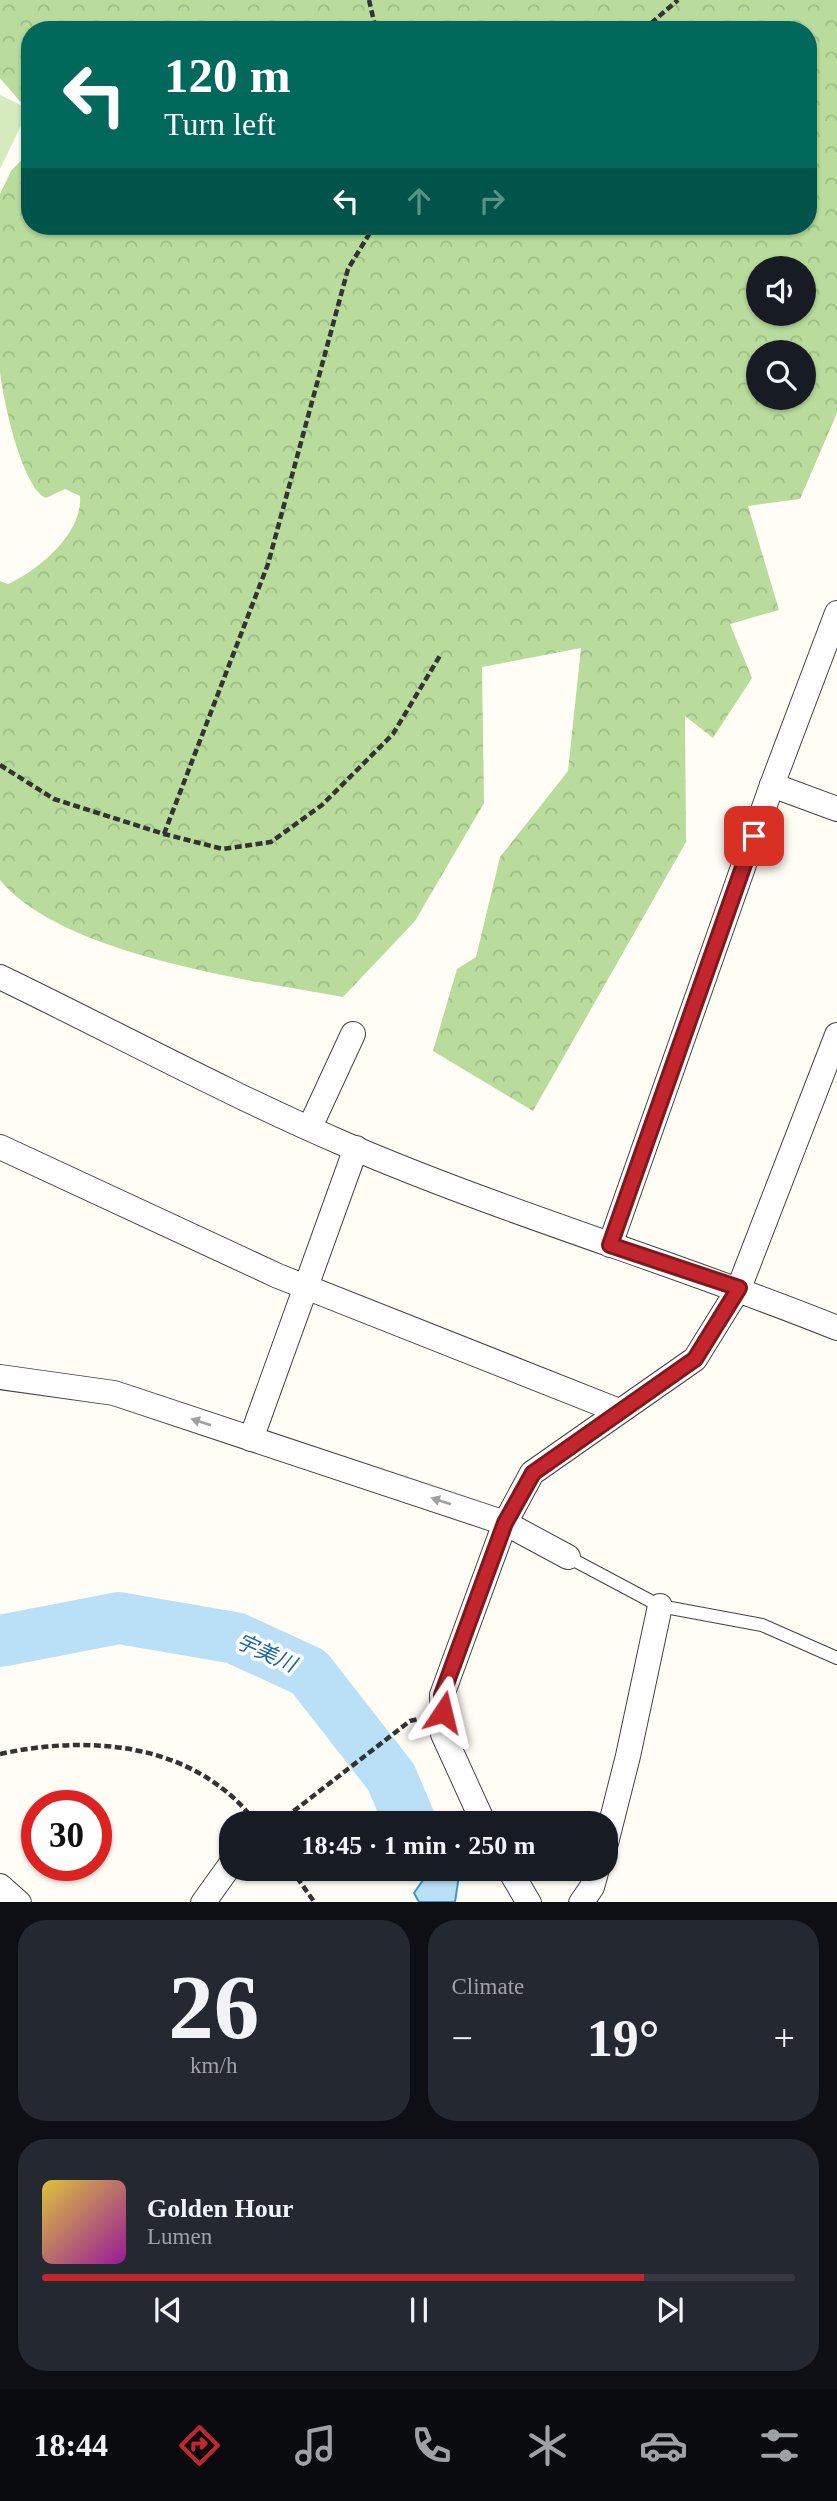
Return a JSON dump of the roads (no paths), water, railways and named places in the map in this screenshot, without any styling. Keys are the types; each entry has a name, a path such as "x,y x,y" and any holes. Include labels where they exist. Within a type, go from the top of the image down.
{"street":[{"path":"610,1245 772,785 837,613"},
{"path":"772,785 837,809"},
{"path":"0,978 356,1148 610,1245 739,1288 837,1328"},
{"path":"310,1127 353,1034"},
{"path":"478,1811 443,1734 442,1695 505,1523 533,1473 695,1359 739,1288 837,1035"},
{"path":"0,1147 306,1287 619,1411"},
{"path":"251,1439 356,1148"},
{"path":"0,1377 114,1393 505,1523 568,1557"},
{"path":"614,1811 660,1606"},
{"path":"203,1902 219,1880"},
{"path":"516,1881 529,1902"},
{"path":"581,1902 594,1881"},
{"path":"0,1886 19,1902"}],"lane":[{"path":"568,1557 660,1606 762,1625 837,1658"}],"water":[{"path":"394,1758 428,1811 395,1811 375,1773"},
{"path":"422,1881 458,1881 455,1902 419,1902 414,1893"}],"waterway":[{"name":"宇美川","path":"0,1641 119,1618 235,1638 309,1672 391,1777 405,1811"}]}
